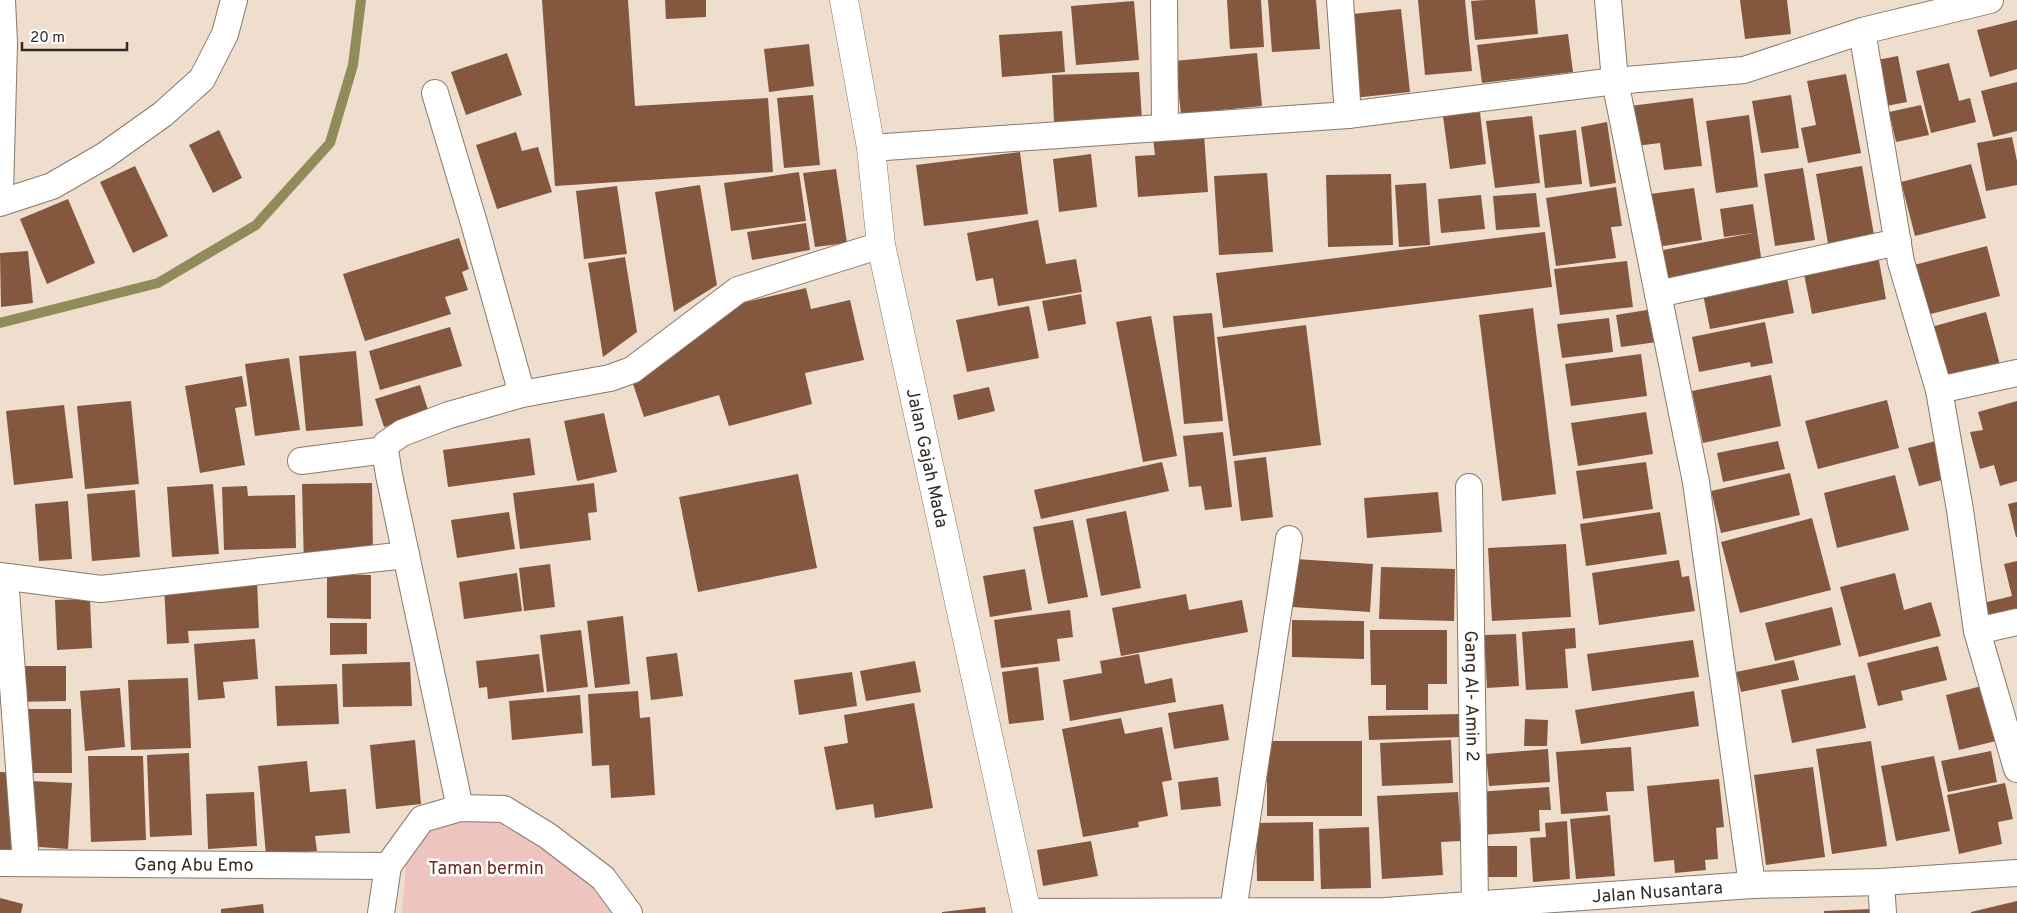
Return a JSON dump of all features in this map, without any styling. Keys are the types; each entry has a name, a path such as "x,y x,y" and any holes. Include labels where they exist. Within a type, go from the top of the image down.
{"main road":[{"name":"Jalan Gajah Mada","path":"844,0 871,148 881,245 1027,913"}],"street":[{"path":"0,194 4,44 2,0"},
{"path":"0,203 52,186 104,156 163,114 202,79 225,34 234,0"},
{"path":"1164,0 1165,126"},
{"path":"1340,0 1348,115"},
{"path":"1608,0 1615,81 1696,482 1752,886"},
{"path":"871,148 1165,126 1348,115 1615,81 1744,70 1862,31 1990,0"},
{"path":"1862,31 1901,262 1939,390 1960,510 1977,631 2017,769"},
{"path":"435,93 522,394"},
{"path":"1658,294 1898,242"},
{"path":"460,808 406,555 385,450 386,444 402,433 449,414 522,394 610,378 632,370 738,290 881,245"},
{"path":"1939,390 2017,373"},
{"path":"301,461 385,450"},
{"name":"Gang Al- Amin 2","path":"1469,487 1475,905"},
{"path":"1233,911 1289,539"},
{"path":"26,863 2,576 101,589 406,555"},
{"path":"1977,631 2017,622"},
{"path":"381,913 388,866 422,819 460,808 504,809 548,836 603,878 629,913"},
{"name":"Gang Abu Emo","path":"0,862 388,866"},
{"name":"Jalan Nusantara","path":"1027,913 1385,911 1752,886 1881,882 2017,874"},
{"path":"1881,882 1883,913"}],"green space":[{"name":"Taman bermin","path":"466,821 505,823 542,845 585,877 615,913 402,913 407,852 431,830"}],"building":[{"path":"542,0 628,0 635,106 768,98 773,172 555,186"},
{"path":"665,0 706,0 706,17 666,19"},
{"path":"1227,0 1261,0 1264,47 1230,49"},
{"path":"1268,0 1316,0 1320,49 1272,52"},
{"path":"1418,0 1465,0 1472,71 1425,75"},
{"path":"1535,0 1538,34 1475,40 1471,1"},
{"path":"1740,0 1787,0 1791,34 1745,39"},
{"path":"1134,1 1139,60 1076,65 1071,6"},
{"path":"1401,9 1410,92 1353,98 1343,15"},
{"path":"2017,20 2017,69 1990,77 1977,30"},
{"path":"1062,31 1065,72 1002,77 999,35"},
{"path":"1568,34 1573,72 1482,83 1477,45"},
{"path":"809,44 814,86 769,92 764,49"},
{"path":"507,53 522,95 466,115 451,72"},
{"path":"1257,53 1262,106 1181,114 1175,61"},
{"path":"1898,56 1907,102 1881,107 1872,61"},
{"path":"1949,63 1959,101 1970,98 1976,122 1931,133 1916,71"},
{"path":"1139,72 1142,120 1054,123 1052,75"},
{"path":"1846,74 1861,153 1808,163 1801,128 1816,125 1807,81"},
{"path":"2017,82 2017,131 1993,137 1981,91"},
{"path":"813,95 820,165 784,168 777,98"},
{"path":"1791,95 1799,148 1761,153 1752,101"},
{"path":"1693,98 1702,166 1664,170 1660,143 1636,146 1630,106"},
{"path":"1921,105 1929,135 1896,142 1889,112"},
{"path":"1480,112 1486,164 1450,169 1443,116"},
{"path":"1749,115 1758,187 1716,193 1706,121"},
{"path":"1532,116 1540,183 1495,188 1486,121"},
{"path":"1607,122 1616,183 1590,187 1581,127"},
{"path":"219,130 242,178 213,193 189,145"},
{"path":"1576,130 1582,184 1545,188 1539,135"},
{"path":"516,132 522,151 538,147 552,192 497,209 476,145"},
{"path":"1204,134 1208,192 1138,197 1135,156 1155,155 1153,138"},
{"path":"2012,137 2017,161 2017,185 1986,191 1977,143"},
{"path":"1020,152 1028,214 924,226 916,165"},
{"path":"1091,154 1097,207 1059,212 1053,159"},
{"path":"1971,164 1986,218 1915,236 1901,182"},
{"path":"135,166 168,236 133,253 100,182"},
{"path":"1862,166 1875,241 1829,249 1816,174"},
{"path":"1803,168 1815,240 1775,246 1764,174"},
{"path":"836,169 847,243 815,247 803,173"},
{"path":"799,172 806,221 731,231 724,183"},
{"path":"1267,173 1273,252 1219,255 1214,176"},
{"path":"1391,174 1393,245 1328,247 1326,175"},
{"path":"1426,183 1430,245 1399,247 1395,185"},
{"path":"700,185 717,285 674,312 655,192"},
{"path":"617,186 627,254 584,259 576,191"},
{"path":"1616,187 1622,226 1611,227 1616,258 1556,266 1546,198"},
{"path":"1694,188 1702,240 1651,248 1643,195"},
{"path":"1536,193 1540,227 1496,230 1493,196"},
{"path":"1481,195 1485,229 1441,233 1438,199"},
{"path":"68,199 95,263 47,284 20,219"},
{"path":"1753,204 1763,270 1670,288 1663,250 1753,233 1724,237 1720,209"},
{"path":"1038,220 1046,264 1076,259 1082,292 998,306 993,278 976,281 967,233"},
{"path":"806,223 810,250 752,260 747,232"},
{"path":"1545,232 1552,287 1223,328 1216,273"},
{"path":"459,238 469,269 462,272 468,290 445,297 451,314 365,341 343,274"},
{"path":"1987,246 2000,296 1927,315 1914,265"},
{"path":"28,251 33,303 1,307 0,253"},
{"path":"1878,255 1886,299 1812,314 1803,269"},
{"path":"625,257 637,332 603,357 588,263"},
{"path":"1627,261 1633,307 1560,315 1554,269"},
{"path":"1787,278 1794,313 1710,329 1703,294"},
{"path":"806,288 811,309 850,300 864,360 805,373 812,404 729,426 719,395 644,417 632,381 741,303"},
{"path":"1081,294 1086,324 1048,331 1042,301"},
{"path":"1029,306 1039,358 967,372 956,320"},
{"path":"1533,308 1556,494 1502,501 1479,315"},
{"path":"1653,309 1657,342 1621,347 1616,315"},
{"path":"1986,312 2000,365 1945,380 1931,327"},
{"path":"1212,313 1223,421 1184,424 1173,316"},
{"path":"1151,316 1177,456 1143,462 1116,322"},
{"path":"1609,318 1613,352 1562,358 1557,324"},
{"path":"1765,322 1773,363 1751,367 1750,362 1699,372 1692,337"},
{"path":"1306,325 1321,445 1233,456 1217,337"},
{"path":"450,327 462,366 380,390 369,351"},
{"path":"356,351 363,426 306,431 299,356"},
{"path":"1641,354 1647,396 1571,406 1565,364"},
{"path":"289,358 300,430 255,436 245,364"},
{"path":"1771,375 1781,426 1703,443 1692,391"},
{"path":"242,376 247,406 235,408 245,465 200,473 185,386"},
{"path":"420,385 429,413 384,427 375,399"},
{"path":"989,387 995,411 958,420 953,395"},
{"path":"1887,400 1899,448 1818,469 1805,421"},
{"path":"131,401 139,484 85,489 77,406"},
{"path":"2017,401 2017,481 2000,486 1994,465 1980,469 1970,432 1983,430 1978,412"},
{"path":"64,405 73,478 14,485 6,411"},
{"path":"1646,412 1653,454 1578,466 1571,423"},
{"path":"604,413 617,472 577,481 564,421"},
{"path":"1223,432 1232,507 1205,510 1201,486 1189,487 1183,436"},
{"path":"530,438 535,475 448,487 443,450"},
{"path":"1778,441 1785,469 1723,482 1717,453"},
{"path":"1936,441 1946,479 1919,486 1908,448"},
{"path":"1266,457 1273,517 1241,521 1234,461"},
{"path":"1162,462 1169,491 1041,519 1034,490"},
{"path":"1646,462 1653,509 1583,519 1576,471"},
{"path":"1790,473 1800,515 1721,533 1711,491"},
{"path":"798,474 817,568 698,592 679,497"},
{"path":"1895,475 1909,530 1837,548 1824,493"},
{"path":"372,483 373,554 304,566 302,484"},
{"path":"594,483 597,512 588,513 591,540 520,549 513,493"},
{"path":"213,484 219,554 172,557 167,487"},
{"path":"247,486 248,496 295,495 296,548 224,550 222,487"},
{"path":"135,490 140,557 92,561 87,494"},
{"path":"1438,492 1442,532 1367,538 1364,498"},
{"path":"68,501 72,559 39,561 35,504"},
{"path":"2017,502 2017,537 2016,537 2008,504"},
{"path":"1126,511 1141,588 1101,596 1086,519"},
{"path":"509,512 515,549 457,558 451,520"},
{"path":"1660,512 1667,554 1586,566 1580,524"},
{"path":"1812,518 1831,590 1740,613 1721,542"},
{"path":"1073,520 1088,597 1048,604 1033,527"},
{"path":"1566,544 1571,617 1492,621 1488,548"},
{"path":"1295,559 1373,564 1370,612 1292,607"},
{"path":"1679,560 1682,577 1689,576 1695,611 1599,625 1592,573"},
{"path":"2017,561 2017,617 1984,624 1979,604 2012,596 2004,564"},
{"path":"550,564 555,607 524,611 519,568"},
{"path":"1381,567 1455,569 1454,621 1379,619"},
{"path":"1025,569 1032,610 990,617 983,576"},
{"path":"517,573 522,611 464,619 459,582"},
{"path":"1895,573 1904,610 1931,602 1941,636 1859,657 1840,587"},
{"path":"327,574 371,575 371,619 327,618"},
{"path":"257,580 259,628 188,631 189,643 167,644 164,584"},
{"path":"1186,594 1189,610 1242,600 1248,632 1121,656 1112,608"},
{"path":"90,599 92,648 57,650 55,600"},
{"path":"1832,607 1841,645 1775,661 1765,623"},
{"path":"1070,610 1073,637 1057,639 1060,661 1001,668 994,620"},
{"path":"623,616 630,684 595,688 587,621"},
{"path":"1292,620 1364,621 1364,659 1292,657"},
{"path":"330,623 367,623 367,654 330,655"},
{"path":"1575,628 1576,648 1565,649 1568,688 1526,690 1522,632"},
{"path":"581,630 588,687 547,692 540,635"},
{"path":"1370,630 1447,630 1447,684 1428,684 1428,710 1386,710 1386,685 1371,685"},
{"path":"1516,634 1519,686 1487,688 1484,635"},
{"path":"255,639 258,679 223,682 225,698 198,700 194,644"},
{"path":"1693,640 1699,677 1592,691 1587,654"},
{"path":"1938,646 1947,680 1901,691 1903,700 1878,706 1867,663"},
{"path":"677,653 683,696 651,700 646,657"},
{"path":"539,654 544,692 488,699 487,687 479,688 476,661"},
{"path":"1139,654 1145,684 1172,678 1176,702 1070,721 1063,680 1102,673 1100,661"},
{"path":"1794,660 1799,680 1741,692 1736,672"},
{"path":"915,661 921,692 866,701 860,671"},
{"path":"410,662 412,706 343,707 342,664"},
{"path":"11,666 66,666 66,701 12,702"},
{"path":"1038,667 1044,720 1009,724 1002,672"},
{"path":"852,672 857,706 799,715 794,680"},
{"path":"1855,675 1866,728 1792,743 1781,690"},
{"path":"188,678 191,748 131,750 128,680"},
{"path":"337,684 339,724 277,726 275,686"},
{"path":"1982,686 1996,741 1959,750 1946,695"},
{"path":"120,688 125,747 85,751 80,691"},
{"path":"638,691 640,718 650,717 655,795 611,798 609,765 592,766 588,694"},
{"path":"1694,691 1699,726 1581,744 1575,710"},
{"path":"580,695 583,733 512,740 509,701"},
{"path":"914,703 933,808 875,818 873,804 836,810 824,747 848,743 844,715"},
{"path":"1223,704 1229,740 1174,749 1168,713"},
{"path":"14,709 71,709 72,773 32,773 32,755 15,755"},
{"path":"1460,714 1460,737 1369,740 1368,716"},
{"path":"1121,718 1125,734 1162,727 1172,780 1162,782 1168,816 1138,822 1139,827 1083,837 1062,729"},
{"path":"1525,719 1548,720 1547,746 1524,746"},
{"path":"415,740 421,804 376,809 370,745"},
{"path":"1451,740 1453,783 1382,786 1380,743"},
{"path":"1267,741 1362,741 1362,816 1267,816"},
{"path":"1871,741 1887,846 1832,854 1816,749"},
{"path":"1631,747 1634,791 1606,792 1608,811 1561,814 1556,752"},
{"path":"1548,749 1550,782 1489,786 1486,754"},
{"path":"1991,751 1997,782 1948,792 1941,761"},
{"path":"189,753 192,835 150,837 147,755"},
{"path":"88,756 143,756 146,840 91,842"},
{"path":"1934,756 1950,831 1896,841 1881,766"},
{"path":"307,761 310,792 346,789 350,833 315,836 317,851 266,855 258,766"},
{"path":"1813,767 1825,857 1766,865 1754,775"},
{"path":"0,772 19,773 12,852 0,850"},
{"path":"1218,777 1221,806 1181,810 1178,782"},
{"path":"1719,779 1724,827 1716,828 1718,859 1705,860 1706,870 1675,873 1674,860 1654,862 1647,786"},
{"path":"30,781 72,783 68,849 25,846"},
{"path":"2005,783 2013,819 1998,822 2002,844 1959,854 1947,795"},
{"path":"1549,787 1551,810 1539,810 1540,831 1481,835 1478,792"},
{"path":"254,792 257,846 208,849 206,794"},
{"path":"1458,792 1461,841 1441,842 1443,875 1382,879 1377,796"},
{"path":"1610,815 1615,876 1576,879 1570,819"},
{"path":"1567,821 1570,879 1533,882 1530,838 1546,837 1545,823"},
{"path":"1313,822 1314,881 1257,881 1256,823"},
{"path":"1369,827 1371,888 1321,889 1319,829"},
{"path":"1091,841 1098,876 1043,886 1037,850"},
{"path":"1481,846 1517,846 1517,877 1481,877"},
{"path":"0,898 23,904 21,913 0,913"},
{"path":"2017,901 2017,913 1971,913 1971,912"},
{"path":"263,904 264,913 221,913 221,909"},
{"path":"985,907 986,913 942,913 942,912"},
{"path":"1871,909 1872,913 1824,913 1824,911"}],"waterway":[{"path":"0,323 158,283 256,225 330,143 353,65 361,0"}]}
